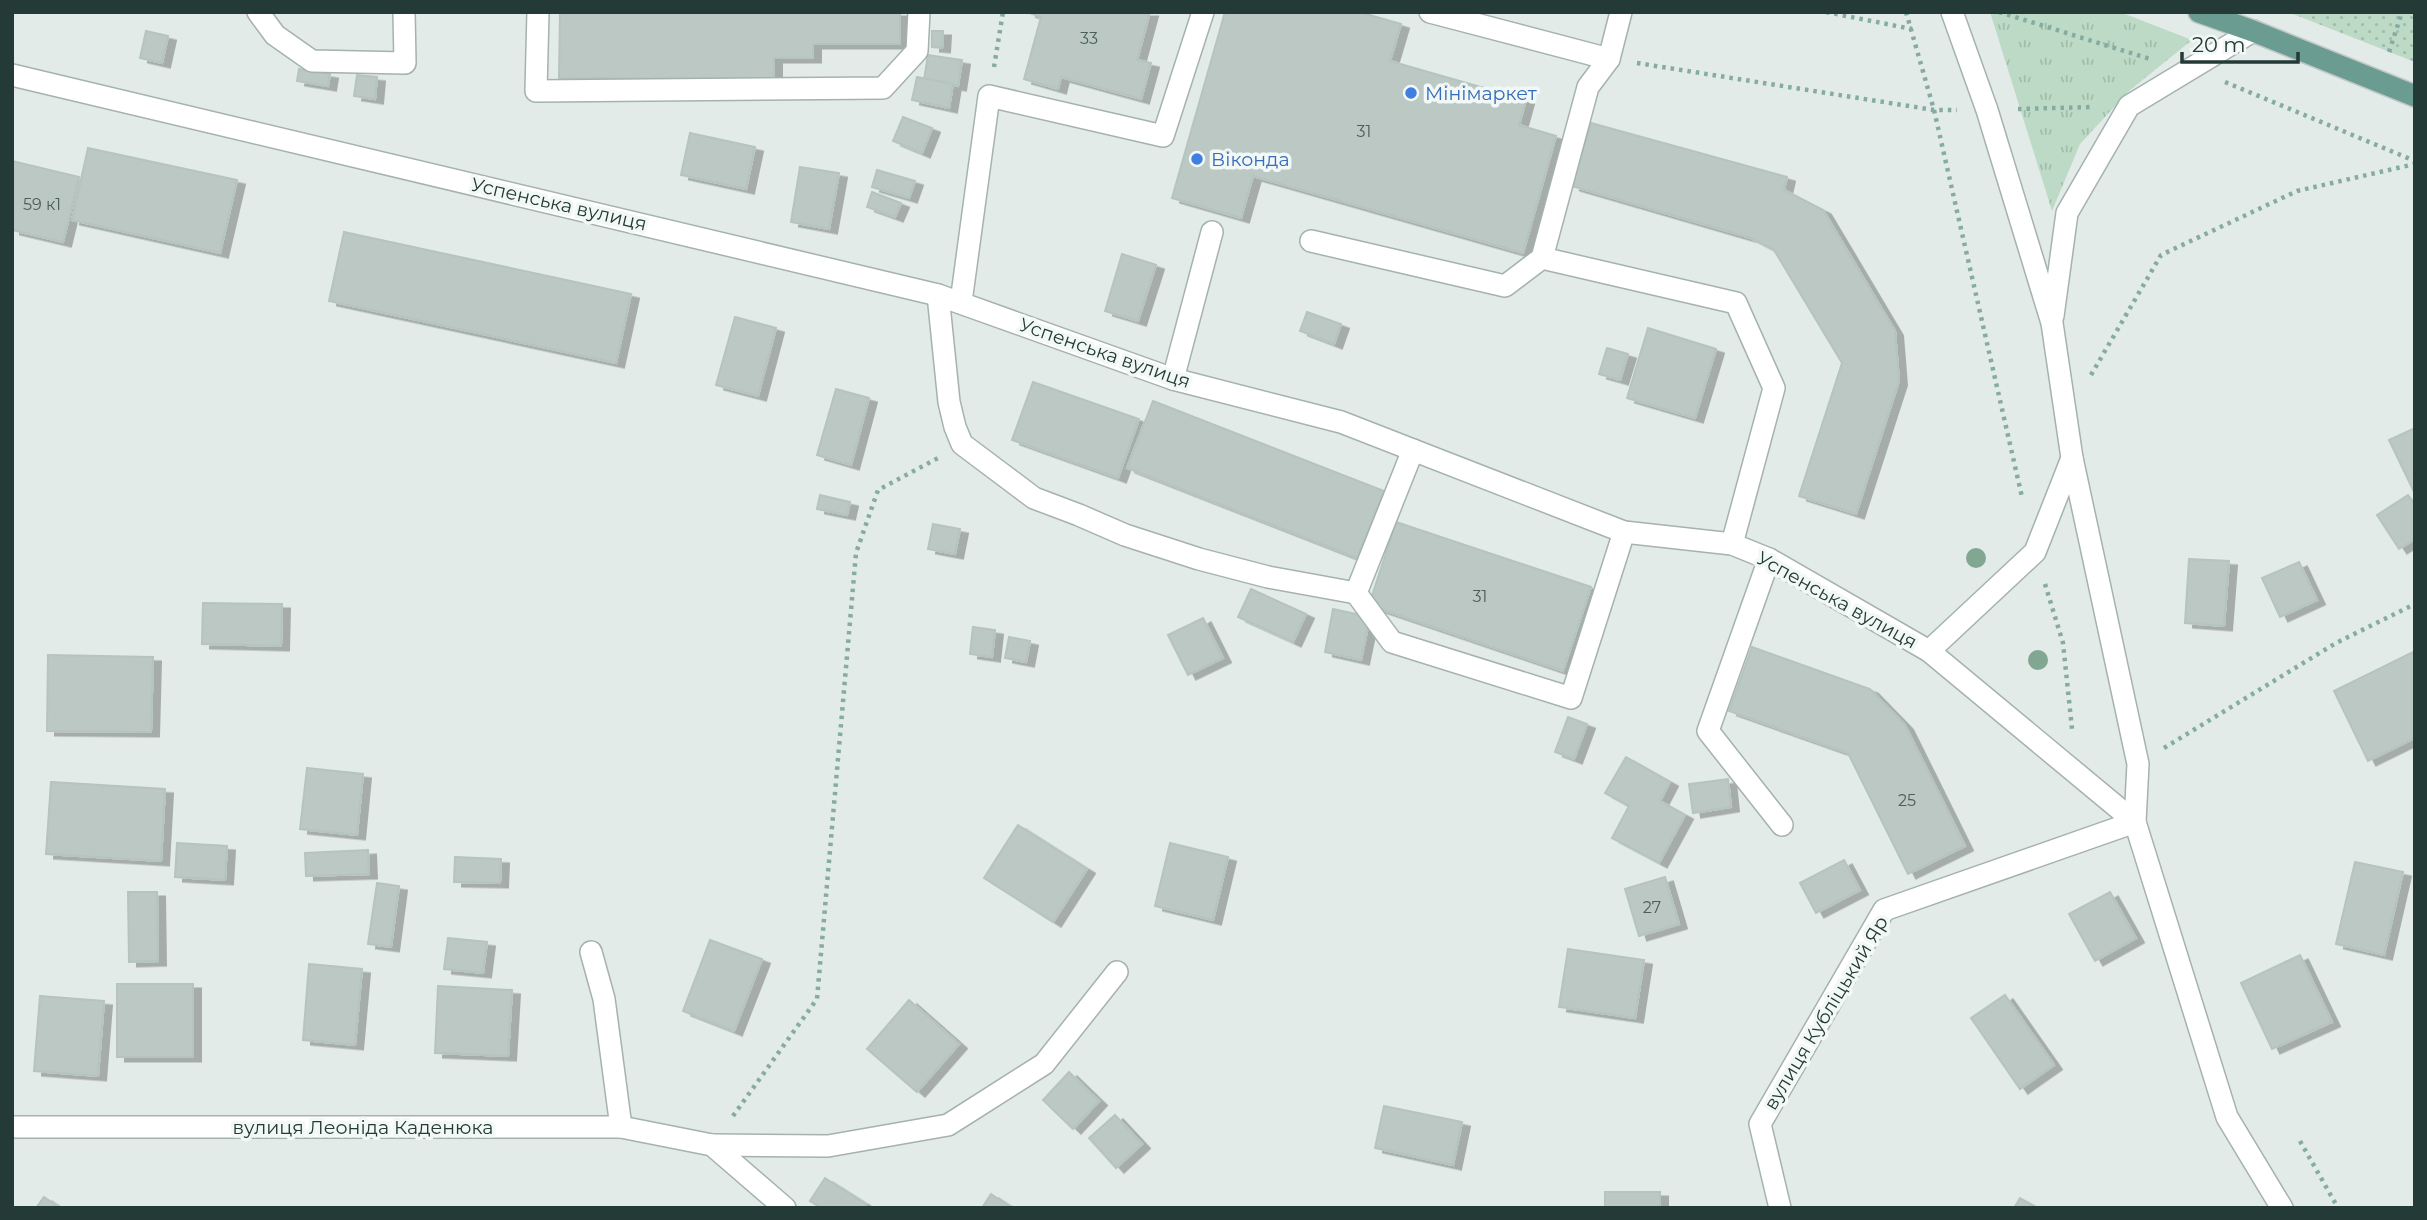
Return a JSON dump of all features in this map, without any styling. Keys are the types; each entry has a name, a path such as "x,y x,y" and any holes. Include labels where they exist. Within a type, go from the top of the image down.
{"main road":[{"path":"2199,12 2415,96"}],"street":[{"path":"258,12 275,35 312,61 405,63 404,12"},
{"path":"538,12 536,91 883,88 917,51 919,12"},
{"path":"961,302 989,96 1163,136 1203,12"},
{"path":"1430,12 1609,59"},
{"path":"1311,241 1505,286 1542,258 1588,88 1609,59 1620,12"},
{"path":"1952,12 1987,110 2052,323 2072,458 2137,764 2136,822 2227,1116 2282,1208"},
{"path":"2052,323 2067,213 2129,106 2253,31"},
{"name":"Успенська вулиця","path":"12,75 938,295 1173,379 1341,422 1624,532 1732,544 1769,559 1929,651 2035,552 2072,458"},
{"path":"1173,379 1212,232"},
{"path":"1542,258 1736,303 1774,388 1732,544"},
{"path":"938,295 949,402 962,444 1034,498 1125,535 1199,559 1268,577 1356,593 1392,642 1571,698 1624,532"},
{"path":"1356,593 1413,450"},
{"path":"1769,559 1708,731 1782,825"},
{"path":"1929,651 2136,822"},
{"name":"вулиця Кубліцький Яр","path":"1780,1208 1760,1125 1884,911 2136,822"},
{"path":"592,951 604,999 621,1128"},
{"name":"вулиця Леоніда Каденюка","path":"12,1127 621,1128 712,1145 828,1146 948,1125 1044,1064 1117,972"},
{"path":"712,1145 785,1208"}],"path":[{"path":"989,96 1003,12"},
{"path":"1826,12 1913,29"},
{"path":"1906,12 1934,110 2023,499"},
{"path":"2389,52 2402,12"},
{"path":"1609,59 1934,110 2129,106"},
{"path":"2066,418 2161,255 2297,191 2415,164"},
{"path":"712,1145 817,999 856,554 878,490 962,444"},
{"path":"2035,552 2063,643 2076,773"},
{"path":"2137,764 2336,643 2415,604"},
{"path":"2300,1141 2338,1208"}],"green space":[{"path":"1990,12 2120,12 2192,40 2129,91 2080,144 2052,211"},
{"path":"2288,12 2415,12 2415,62"}],"building":[{"path":"560,12 900,12 900,44 813,44 813,58 774,58 774,79 559,78"},
{"path":"1027,12 1150,12 1137,60 1151,63 1141,99 1061,77 1058,89 1024,79 1041,17"},
{"path":"1225,12 1359,12 1401,24 1390,61 1526,100 1519,125 1556,136 1523,253 1253,176 1241,218 1172,198"},
{"path":"146,31 168,36 162,63 140,58"},
{"path":"932,31 943,31 942,48 932,47"},
{"path":"928,55 962,60 958,86 924,80"},
{"path":"299,69 330,74 328,86 297,81"},
{"path":"357,75 377,77 375,99 354,96"},
{"path":"917,77 953,84 949,108 912,100"},
{"path":"903,117 932,128 922,153 893,141"},
{"path":"1591,123 1787,177 1784,190 1823,210 1895,331 1899,381 1856,514 1799,496 1842,363 1774,250 1751,238 1572,186"},
{"path":"690,133 755,147 746,189 681,175"},
{"path":"88,148 237,180 220,253 72,220"},
{"path":"12,161 79,177 63,242 12,230"},
{"path":"800,167 839,173 829,229 791,222"},
{"path":"877,170 915,181 909,198 872,187"},
{"path":"872,192 901,203 895,217 867,207"},
{"path":"344,232 631,294 616,363 329,301"},
{"path":"1122,254 1156,265 1138,321 1105,311"},
{"path":"1307,312 1341,324 1334,344 1300,331"},
{"path":"735,317 776,328 758,396 716,385"},
{"path":"1648,328 1716,349 1695,418 1627,398"},
{"path":"1607,348 1628,354 1620,380 1599,374"},
{"path":"1033,382 1139,419 1118,478 1012,440"},
{"path":"836,389 869,398 851,465 817,455"},
{"path":"1153,401 1384,491 1357,558 1127,468"},
{"path":"2415,428 2415,494 2389,440"},
{"path":"820,495 850,502 847,515 817,509"},
{"path":"2408,495 2415,504 2415,539 2399,549 2377,515"},
{"path":"1396,522 1591,587 1563,671 1369,605"},
{"path":"933,524 960,529 955,554 928,549"},
{"path":"2189,559 2229,561 2224,626 2185,623"},
{"path":"2299,562 2317,600 2280,617 2262,578"},
{"path":"1251,589 1306,614 1293,642 1238,617"},
{"path":"203,603 282,604 281,646 202,644"},
{"path":"1333,609 1370,617 1361,660 1325,652"},
{"path":"1203,618 1223,658 1188,675 1168,635"},
{"path":"973,627 995,630 992,657 970,654"},
{"path":"1009,637 1030,641 1026,662 1005,658"},
{"path":"1752,647 1870,689 1905,725 1965,846 1908,874 1848,753 1729,711"},
{"path":"2415,651 2415,738 2368,761 2334,691"},
{"path":"48,655 153,657 151,732 47,731"},
{"path":"1568,717 1587,724 1574,759 1555,752"},
{"path":"1626,757 1670,782 1660,801 1685,815 1659,863 1612,838 1629,806 1605,793"},
{"path":"307,768 363,774 357,835 300,829"},
{"path":"1728,779 1731,807 1693,813 1689,784"},
{"path":"51,782 165,789 161,861 46,854"},
{"path":"1018,825 1087,869 1053,922 984,878"},
{"path":"177,843 227,846 225,880 175,877"},
{"path":"1170,843 1228,857 1213,920 1155,906"},
{"path":"368,850 369,874 306,876 305,853"},
{"path":"455,857 501,859 500,883 454,882"},
{"path":"1844,860 1860,890 1816,913 1800,883"},
{"path":"2355,862 2403,872 2384,955 2336,944"},
{"path":"1665,877 1679,924 1639,936 1625,889"},
{"path":"377,883 399,886 391,947 368,944"},
{"path":"128,892 157,892 158,961 129,962"},
{"path":"2110,892 2136,938 2095,961 2069,914"},
{"path":"448,938 487,942 483,973 444,969"},
{"path":"710,940 762,959 734,1031 683,1011"},
{"path":"1568,949 1644,960 1635,1018 1559,1007"},
{"path":"2300,955 2332,1022 2272,1049 2241,983"},
{"path":"309,964 362,969 355,1045 303,1040"},
{"path":"117,984 193,984 193,1057 117,1057"},
{"path":"438,986 512,990 508,1056 435,1053"},
{"path":"2005,995 2054,1065 2020,1089 1971,1018"},
{"path":"40,996 104,1001 98,1076 34,1071"},
{"path":"909,1000 959,1044 917,1092 867,1049"},
{"path":"1069,1072 1099,1101 1073,1129 1043,1100"},
{"path":"1384,1106 1462,1122 1453,1165 1375,1148"},
{"path":"1115,1115 1142,1144 1116,1168 1089,1138"},
{"path":"825,1178 866,1204 863,1208 821,1208 810,1201"},
{"path":"1605,1192 1660,1192 1660,1208 1605,1208"},
{"path":"991,1194 1012,1208 982,1208"},
{"path":"44,1197 60,1208 36,1208"},
{"path":"2020,1198 2037,1208 2014,1208"}],"place":[{"name":"Мінімаркет","path":"1411,93"},
{"name":"Віконда","path":"1197,159"}]}
